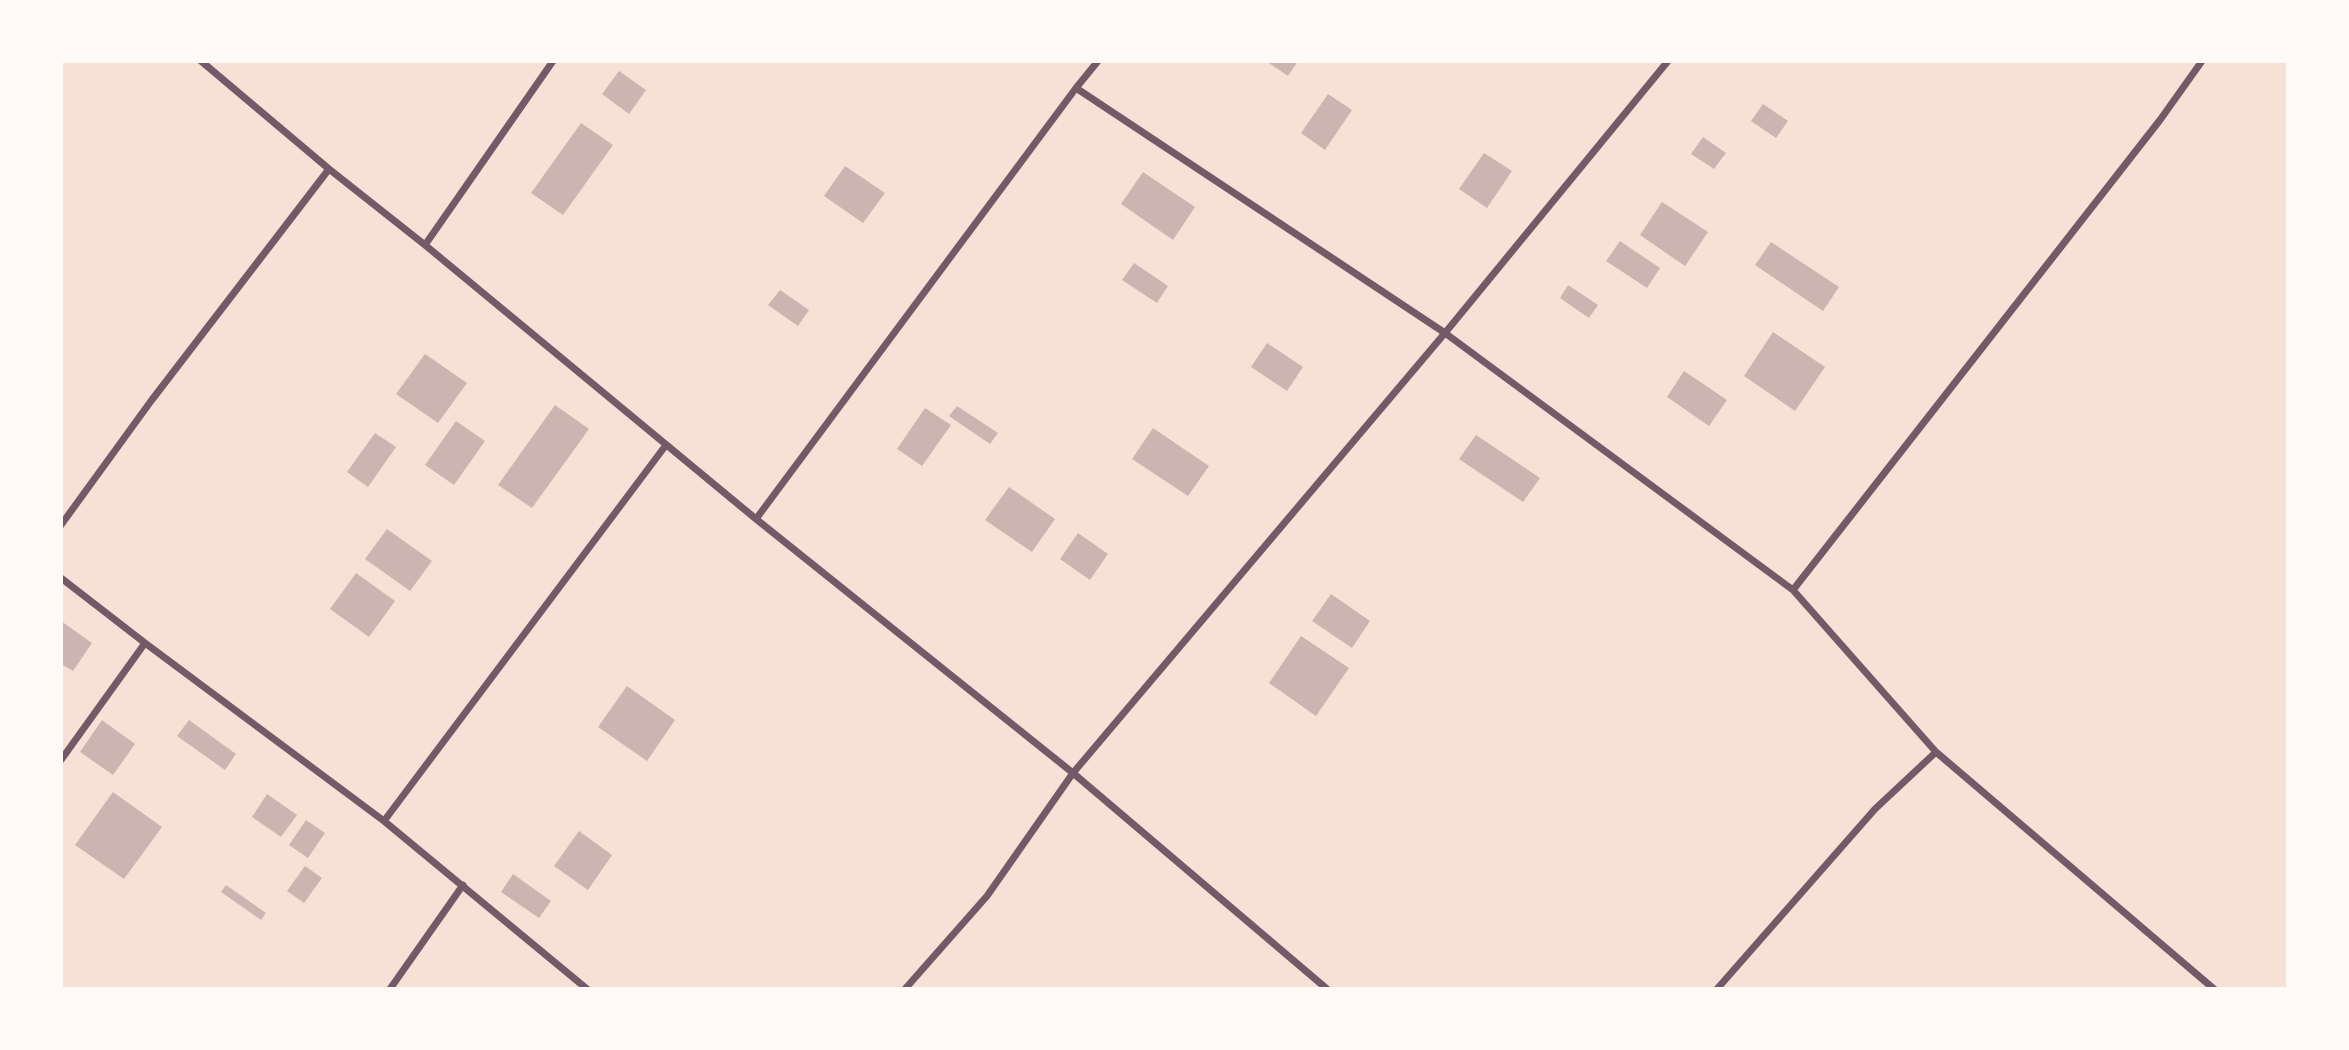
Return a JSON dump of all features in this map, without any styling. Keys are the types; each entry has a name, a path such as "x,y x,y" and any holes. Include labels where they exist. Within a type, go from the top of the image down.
{"street":[{"path":"201,61 756,519 1073,773 1327,989"},
{"path":"425,244 553,61"},
{"path":"756,519 1098,61"},
{"path":"905,989 987,896 1073,773 1445,333 1668,61"},
{"path":"1793,590 2160,120 2202,61"},
{"path":"1076,88 1445,333 1793,590 1936,751 2214,989"},
{"path":"61,525 151,401 329,169"},
{"path":"384,821 666,445"},
{"path":"61,578 384,821 587,989"},
{"path":"61,760 145,643"},
{"path":"1717,989 1875,809 1936,751"},
{"path":"390,989 463,885"}],"building":[{"path":"1266,61 1298,61 1288,76"},
{"path":"619,71 646,90 629,114 602,94"},
{"path":"1328,94 1352,110 1325,150 1301,133"},
{"path":"1763,104 1788,121 1776,138 1751,121"},
{"path":"581,123 613,145 563,215 531,193"},
{"path":"1703,137 1726,153 1714,169 1691,154"},
{"path":"1484,153 1512,171 1487,208 1459,189"},
{"path":"845,166 885,193 863,223 824,196"},
{"path":"1143,172 1195,207 1173,240 1121,204"},
{"path":"1662,202 1708,232 1685,266 1640,235"},
{"path":"1620,241 1660,268 1647,288 1606,261"},
{"path":"1771,242 1839,287 1823,311 1755,265"},
{"path":"1134,263 1168,286 1157,303 1122,280"},
{"path":"1568,285 1598,305 1589,318 1560,298"},
{"path":"780,290 809,310 798,326 768,305"},
{"path":"1773,332 1825,367 1795,411 1744,376"},
{"path":"1267,343 1303,367 1287,391 1251,367"},
{"path":"425,354 467,383 438,423 396,394"},
{"path":"1684,371 1727,400 1709,426 1667,397"},
{"path":"555,405 589,429 532,508 498,485"},
{"path":"957,406 998,433 990,444 949,416"},
{"path":"925,408 951,425 922,466 897,449"},
{"path":"456,421 485,441 454,485 425,465"},
{"path":"1153,428 1209,466 1188,496 1132,459"},
{"path":"375,433 396,447 368,487 347,472"},
{"path":"1476,435 1540,478 1523,502 1459,459"},
{"path":"1009,487 1055,519 1032,552 985,520"},
{"path":"387,529 432,561 410,591 365,559"},
{"path":"1078,533 1108,554 1090,580 1060,559"},
{"path":"356,573 395,601 369,637 330,609"},
{"path":"1331,594 1370,621 1352,648 1312,621"},
{"path":"61,621 92,643 73,671 61,664"},
{"path":"1301,636 1349,668 1316,716 1269,683"},
{"path":"627,686 675,720 647,761 598,727"},
{"path":"102,720 135,744 113,775 80,752"},
{"path":"189,720 236,754 225,770 177,736"},
{"path":"113,792 162,827 124,879 75,845"},
{"path":"267,794 297,815 281,837 252,817"},
{"path":"306,820 325,833 308,858 289,845"},
{"path":"579,831 612,855 588,890 554,866"},
{"path":"305,866 322,878 304,903 287,891"},
{"path":"513,874 551,901 539,918 501,892"},
{"path":"226,885 266,913 261,920 221,892"}]}
